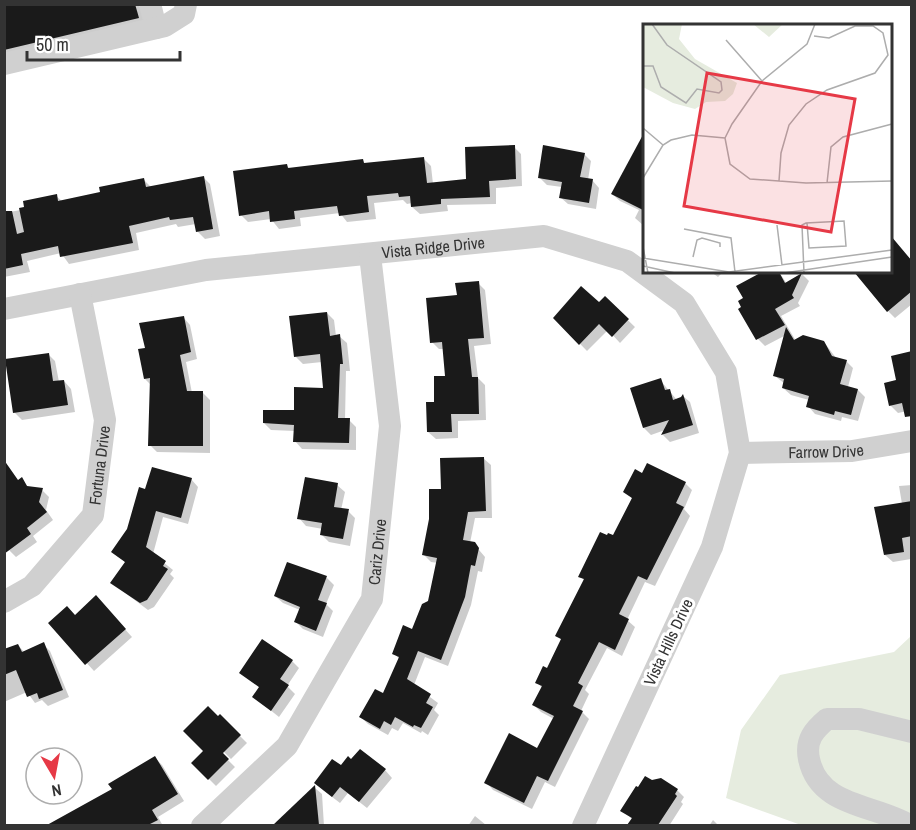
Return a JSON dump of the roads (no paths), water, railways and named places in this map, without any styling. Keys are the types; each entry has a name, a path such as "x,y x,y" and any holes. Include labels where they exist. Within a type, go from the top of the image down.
{"street":[{"path":"150,4 156,28"},
{"path":"4,64 165,26 184,14 186,4"},
{"name":"Vista Ridge Drive","path":"4,309 207,270 544,236 627,261 643,273"},
{"name":"Cariz Drive","path":"202,825 288,746 372,599 390,426 370,255"},
{"name":"Vista Ridge Drive","path":"643,273 684,303 726,372 740,453"},
{"name":"Fortuna Drive","path":"4,602 32,586 93,515 105,420 80,294"},
{"name":"Farrow Drive","path":"740,453 852,451 912,441"},
{"name":"Vista Hills Drive","path":"583,825 712,547 740,453"},
{"path":"910,825 844,800 825,789 814,773 809,757 809,742 813,731 827,719 859,719 912,732"}]}
